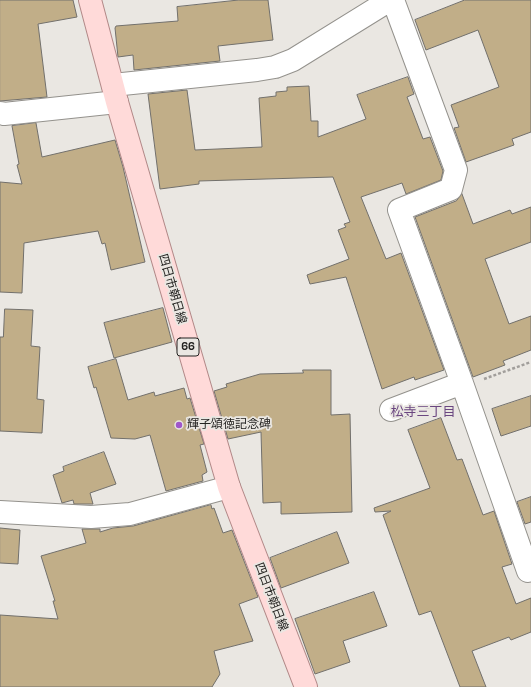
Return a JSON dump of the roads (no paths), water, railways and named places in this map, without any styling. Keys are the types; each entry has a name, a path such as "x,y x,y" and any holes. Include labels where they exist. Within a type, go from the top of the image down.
{"main road":[{"name":"四日市朝日線","path":"90,0 115,93 229,487 306,687"}],"street":[{"path":"0,113 4,114 115,93 275,67 293,60 390,0"},
{"path":"393,0 456,170 451,189 399,210 463,385 528,571"},
{"path":"391,410 463,385"},
{"path":"0,512 91,517 130,514 229,487"}],"place":[{"name":"輝子頌徳記念碑","path":"179,425"}],"district":[{"name":"松寺三丁目","path":"423,412"}]}
